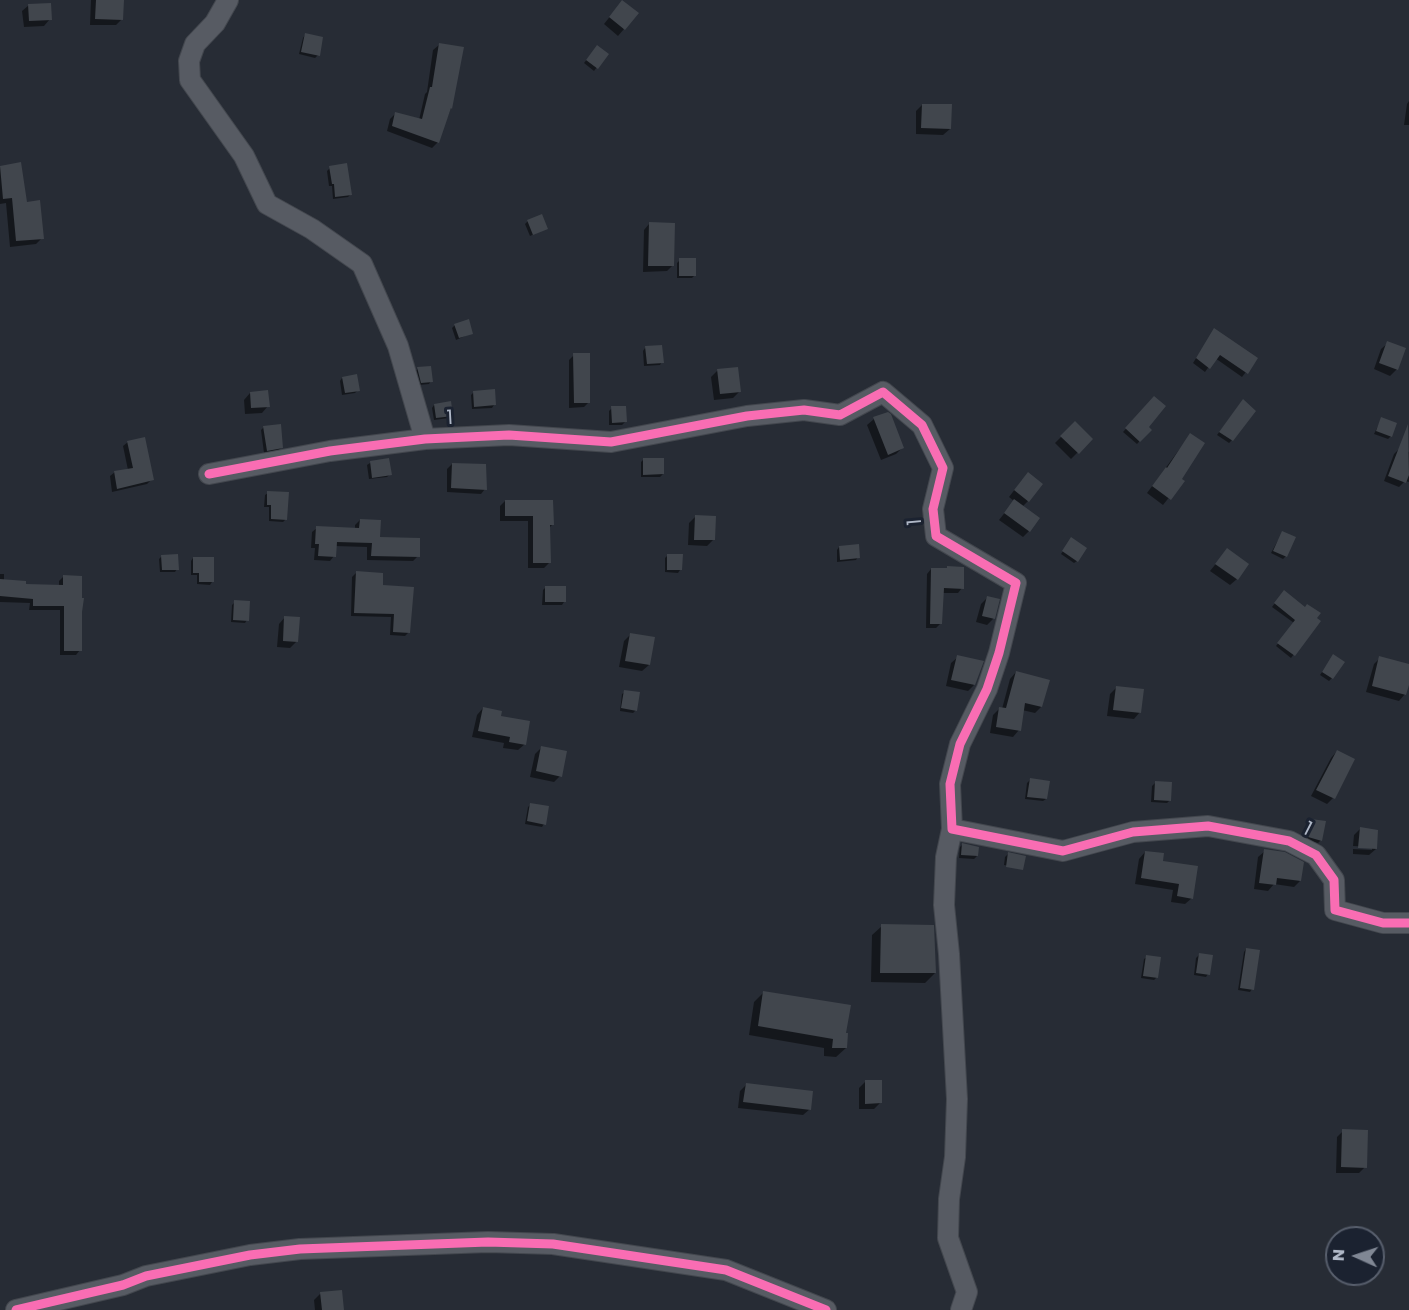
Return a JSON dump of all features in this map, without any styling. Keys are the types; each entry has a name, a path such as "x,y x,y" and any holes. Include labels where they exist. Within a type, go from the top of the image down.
{"street":[{"path":"228,0 214,23 195,44 189,61 190,80 244,156 267,204 312,229 362,264 398,346 425,439"},
{"name":"1","path":"209,474 330,451 425,439 509,435 611,442 747,416 804,410 840,415 883,392 922,425 944,468 933,509 936,536 1016,583 999,653 987,689 960,744 950,784 952,829 1063,851 1133,832 1208,826 1288,841 1316,855 1334,880 1335,910 1383,922 1409,922"},
{"path":"952,829 946,857 944,905 957,1099 948,1238 967,1292 961,1310"},
{"path":"16,1310 123,1285 146,1276 250,1256 300,1249 488,1242 553,1244 726,1270 825,1310"}],"building":[{"path":"96,0 124,0 123,20 95,19"},
{"path":"622,0 639,13 625,30 609,17"},
{"path":"51,3 52,20 29,21 28,4"},
{"path":"305,33 323,37 320,56 301,52"},
{"path":"439,43 464,47 452,109 439,143 392,126 395,112 422,119 430,87 432,87"},
{"path":"597,45 609,54 598,69 586,60"},
{"path":"922,104 952,104 951,129 921,128"},
{"path":"21,162 27,202 40,200 44,239 16,241 12,198 3,199 0,166"},
{"path":"347,163 352,195 335,197 329,166"},
{"path":"542,214 548,229 533,235 527,220"},
{"path":"649,222 675,223 674,266 648,266"},
{"path":"679,258 696,258 696,276 679,276"},
{"path":"469,319 473,334 459,338 454,324"},
{"path":"1214,328 1258,358 1248,374 1220,355 1210,369 1196,358"},
{"path":"1387,341 1406,348 1398,370 1379,363"},
{"path":"662,345 664,363 647,364 645,346"},
{"path":"573,353 590,353 590,403 574,403"},
{"path":"431,366 433,382 421,383 417,367"},
{"path":"738,367 741,392 720,394 717,369"},
{"path":"357,374 360,391 345,393 342,377"},
{"path":"495,389 496,405 474,407 473,391"},
{"path":"268,390 270,407 251,408 250,392"},
{"path":"1154,396 1166,406 1149,427 1152,430 1140,442 1125,428"},
{"path":"1243,399 1256,411 1233,441 1219,432"},
{"path":"451,401 453,416 436,418 434,404"},
{"path":"611,406 626,406 627,422 612,423"},
{"path":"888,412 891,414 904,448 888,455 873,417"},
{"path":"1381,417 1397,423 1392,437 1376,431"},
{"path":"1075,421 1093,439 1079,454 1060,436"},
{"path":"281,424 283,448 267,451 263,426"},
{"path":"1408,424 1409,475 1406,483 1388,476"},
{"path":"1190,433 1205,443 1182,479 1185,481 1171,500 1152,486"},
{"path":"145,437 154,480 117,489 114,471 133,468 127,441"},
{"path":"389,458 392,475 372,478 370,461"},
{"path":"643,458 664,458 664,474 643,475"},
{"path":"452,463 486,464 487,490 451,488"},
{"path":"1028,472 1043,484 1029,502 1014,490"},
{"path":"267,491 289,492 287,520 271,519 271,505 267,505"},
{"path":"1014,499 1040,518 1030,532 1004,513"},
{"path":"505,500 553,500 554,525 550,525 551,563 533,563 533,516 505,516"},
{"path":"695,515 716,516 715,540 694,540"},
{"path":"360,519 381,520 380,537 420,538 420,557 371,556 372,543 337,542 336,557 318,556 319,544 315,544 316,526 359,528"},
{"path":"1282,531 1296,537 1287,557 1273,551"},
{"path":"1071,537 1087,548 1078,562 1062,551"},
{"path":"859,544 860,558 840,560 839,546"},
{"path":"1227,548 1249,564 1238,580 1215,564"},
{"path":"178,554 179,570 162,570 161,555"},
{"path":"667,554 683,554 682,570 667,570"},
{"path":"193,557 214,557 214,582 199,582 199,573 193,573"},
{"path":"947,566 964,567 964,589 944,588 942,624 930,624 931,568 947,568"},
{"path":"356,571 383,573 383,585 414,587 410,633 393,632 394,614 354,613"},
{"path":"63,575 82,576 82,598 84,598 82,651 64,651 64,606 33,606 33,599 0,596 0,579 26,581 26,584 63,585"},
{"path":"545,586 566,586 566,602 545,602"},
{"path":"1284,590 1305,607 1307,604 1321,613 1317,618 1321,621 1295,656 1277,643 1295,620 1274,603"},
{"path":"987,596 1000,599 995,619 982,616"},
{"path":"234,600 250,601 249,621 233,620"},
{"path":"284,616 300,617 298,642 283,641"},
{"path":"630,633 655,637 650,665 625,661"},
{"path":"1333,654 1345,662 1333,679 1322,672"},
{"path":"957,655 984,661 975,685 951,680"},
{"path":"1379,656 1409,664 1409,685 1406,695 1372,686"},
{"path":"1016,671 1050,680 1042,707 1025,703 1021,731 996,727 999,707 1006,708"},
{"path":"1116,686 1144,689 1141,713 1113,710"},
{"path":"624,690 640,692 637,711 621,708"},
{"path":"483,707 502,711 501,716 530,721 526,745 509,742 510,737 478,731"},
{"path":"541,746 567,751 562,777 536,771"},
{"path":"1337,750 1355,759 1335,799 1316,790"},
{"path":"1030,778 1050,781 1047,799 1027,797"},
{"path":"1155,781 1172,782 1171,801 1154,800"},
{"path":"530,803 549,806 546,825 527,821"},
{"path":"1311,819 1326,821 1322,841 1308,837"},
{"path":"1360,827 1378,830 1377,849 1358,848"},
{"path":"962,843 979,847 978,856 961,855"},
{"path":"1264,849 1285,852 1304,862 1301,881 1277,878 1276,885 1259,883"},
{"path":"1145,851 1164,853 1163,861 1198,866 1193,899 1177,896 1179,884 1141,878"},
{"path":"1008,852 1026,856 1023,870 1006,867"},
{"path":"881,924 934,925 936,973 880,973"},
{"path":"1246,948 1260,950 1254,990 1240,988"},
{"path":"1199,953 1213,955 1210,975 1196,973"},
{"path":"1146,955 1161,957 1158,978 1143,976"},
{"path":"763,991 851,1005 846,1033 848,1033 847,1048 832,1048 833,1039 758,1026"},
{"path":"865,1080 882,1080 882,1103 865,1104"},
{"path":"746,1083 813,1091 811,1110 743,1102"},
{"path":"1342,1129 1368,1130 1367,1168 1341,1167"},
{"path":"342,1290 344,1310 322,1310 320,1292"}],"cycle path":[{"path":"209,474 330,451 425,439 509,435 611,442 747,416 804,410 840,415 883,392 922,425 943,468 933,509 936,536 1016,583 999,653 987,689 960,744 950,784 952,829 1063,851 1133,832 1208,826 1289,841 1316,855 1334,880 1335,910 1383,923 1409,923"},
{"path":"16,1310 123,1285 146,1276 250,1255 300,1249 488,1242 553,1244 726,1270 826,1310"}]}
